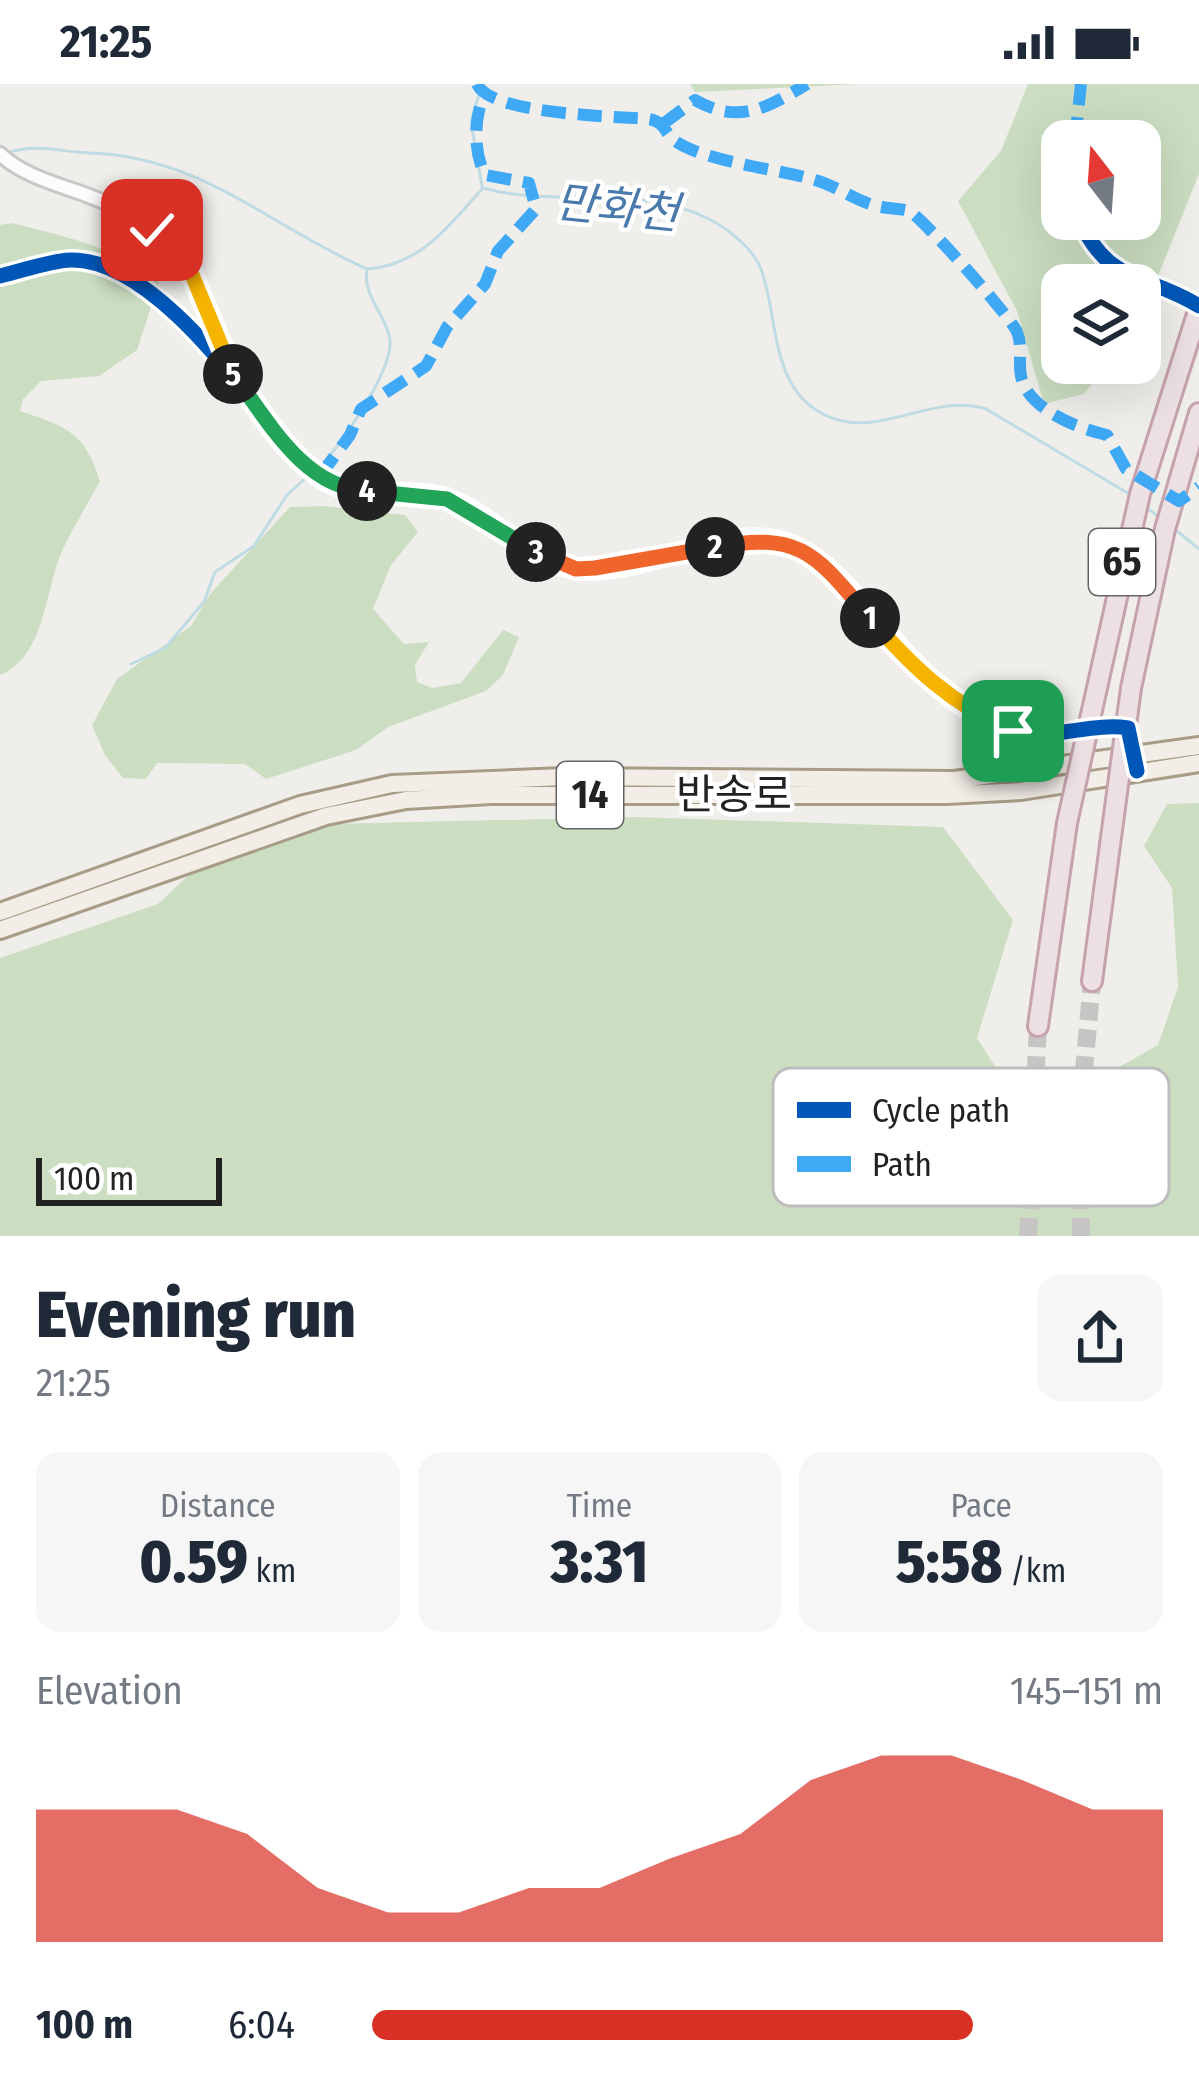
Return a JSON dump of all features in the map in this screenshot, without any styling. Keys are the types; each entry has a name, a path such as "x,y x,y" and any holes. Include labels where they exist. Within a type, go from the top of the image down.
{"highway":[{"name":"65","path":"1038,1026 1067,823 1120,568 1199,308"},
{"name":"65","path":"1091,980 1145,616 1199,413"}],"main road":[{"name":"반송로","path":"0,930 326,816 406,800 491,795 947,795 1022,790 1199,746"},
{"name":"반송로","path":"0,912 300,806 392,784 564,777 954,780 1137,763 1199,763"}],"street":[{"path":"3,157 102,201 152,230 188,265 226,365"},
{"path":"0,276 72,260 108,267 153,295 226,365 314,471 346,490 447,499 530,549 576,569 748,541 787,543 826,569 909,663 956,704 1013,731 1128,728 1137,763"},
{"path":"197,337 213,326"}],"green space":[{"path":"690,84 859,84 695,92"},
{"path":"1028,84 1199,84 1199,174 1161,269 1161,264 1041,264 1041,384 1092,384 1084,394 1044,404 1017,311 958,201 1001,151"},
{"path":"12,223 108,251 159,283 137,350 99,376 41,381 23,399 20,411 62,427 80,441 100,481 63,549 27,653 0,675 0,225"},
{"path":"290,507 405,515 418,532 391,565 373,609 404,644 429,642 415,665 417,682 432,688 461,683 503,630 519,637 503,675 486,691 388,727 356,750 266,779 245,764 157,763 146,779 123,778 105,755 92,725 117,679 191,626 211,593"},
{"path":"1199,803 1199,1236 0,1236 0,958 158,904 190,874 328,824 636,817 943,827 1013,920 977,1038 996,1068 773,1068 773,1206 1169,1206 1169,1068 1117,1068 1158,1045 1178,987 1172,888 1144,846 1167,804"}],"waterway":[{"path":"482,84 471,122 482,186"},
{"name":"만화천","path":"7,153 48,149 130,157 167,167 234,196 367,269 418,252 483,188 683,208 724,228 752,254 767,288 785,370 807,403 825,415 865,423 945,406 986,409 1131,495"},
{"path":"315,471 362,410 389,354 388,332 368,288 367,270"},
{"path":"131,664 165,648 204,602 215,572 254,546 287,495 307,477"},
{"name":"만화천","path":"1143,505 1159,517"},
{"name":"만화천","path":"1172,527 1199,549"}],"tunnel":[{"path":"1084,1068 1092,981"},
{"path":"1036,1068 1038,1026"},
{"path":"1028,1236 1029,1206"},
{"path":"1081,1206 1081,1236"}],"marked path":[{"path":"477,84 487,94 529,108 654,120 675,141 704,154 815,180 873,205 909,211 1011,323 1019,337 1025,388 1043,408 1107,435 1126,469 1179,501 1199,487"},
{"path":"663,124 695,100 739,112 779,100 807,84"},
{"path":"1077,120 1081,84"},
{"path":"320,476 350,435 361,409 426,366 447,327 485,284 498,251 536,209 529,183 485,175 476,135 484,94"}],"cycle path":[{"path":"1090,240 1116,267 1199,306"},
{"path":"0,276 71,260 98,264 124,276 151,293 200,338 289,448 326,481 355,491 450,500 559,565 601,569 735,540 783,542 837,577 913,662 974,713 1025,733 1128,728 1137,771"}],"route":[{"path":"152,230 196,279 226,365 297,458 326,480 346,490 447,499 469,508 530,549 576,569 748,541 787,543 838,580 909,663 956,704 1013,731"}]}
